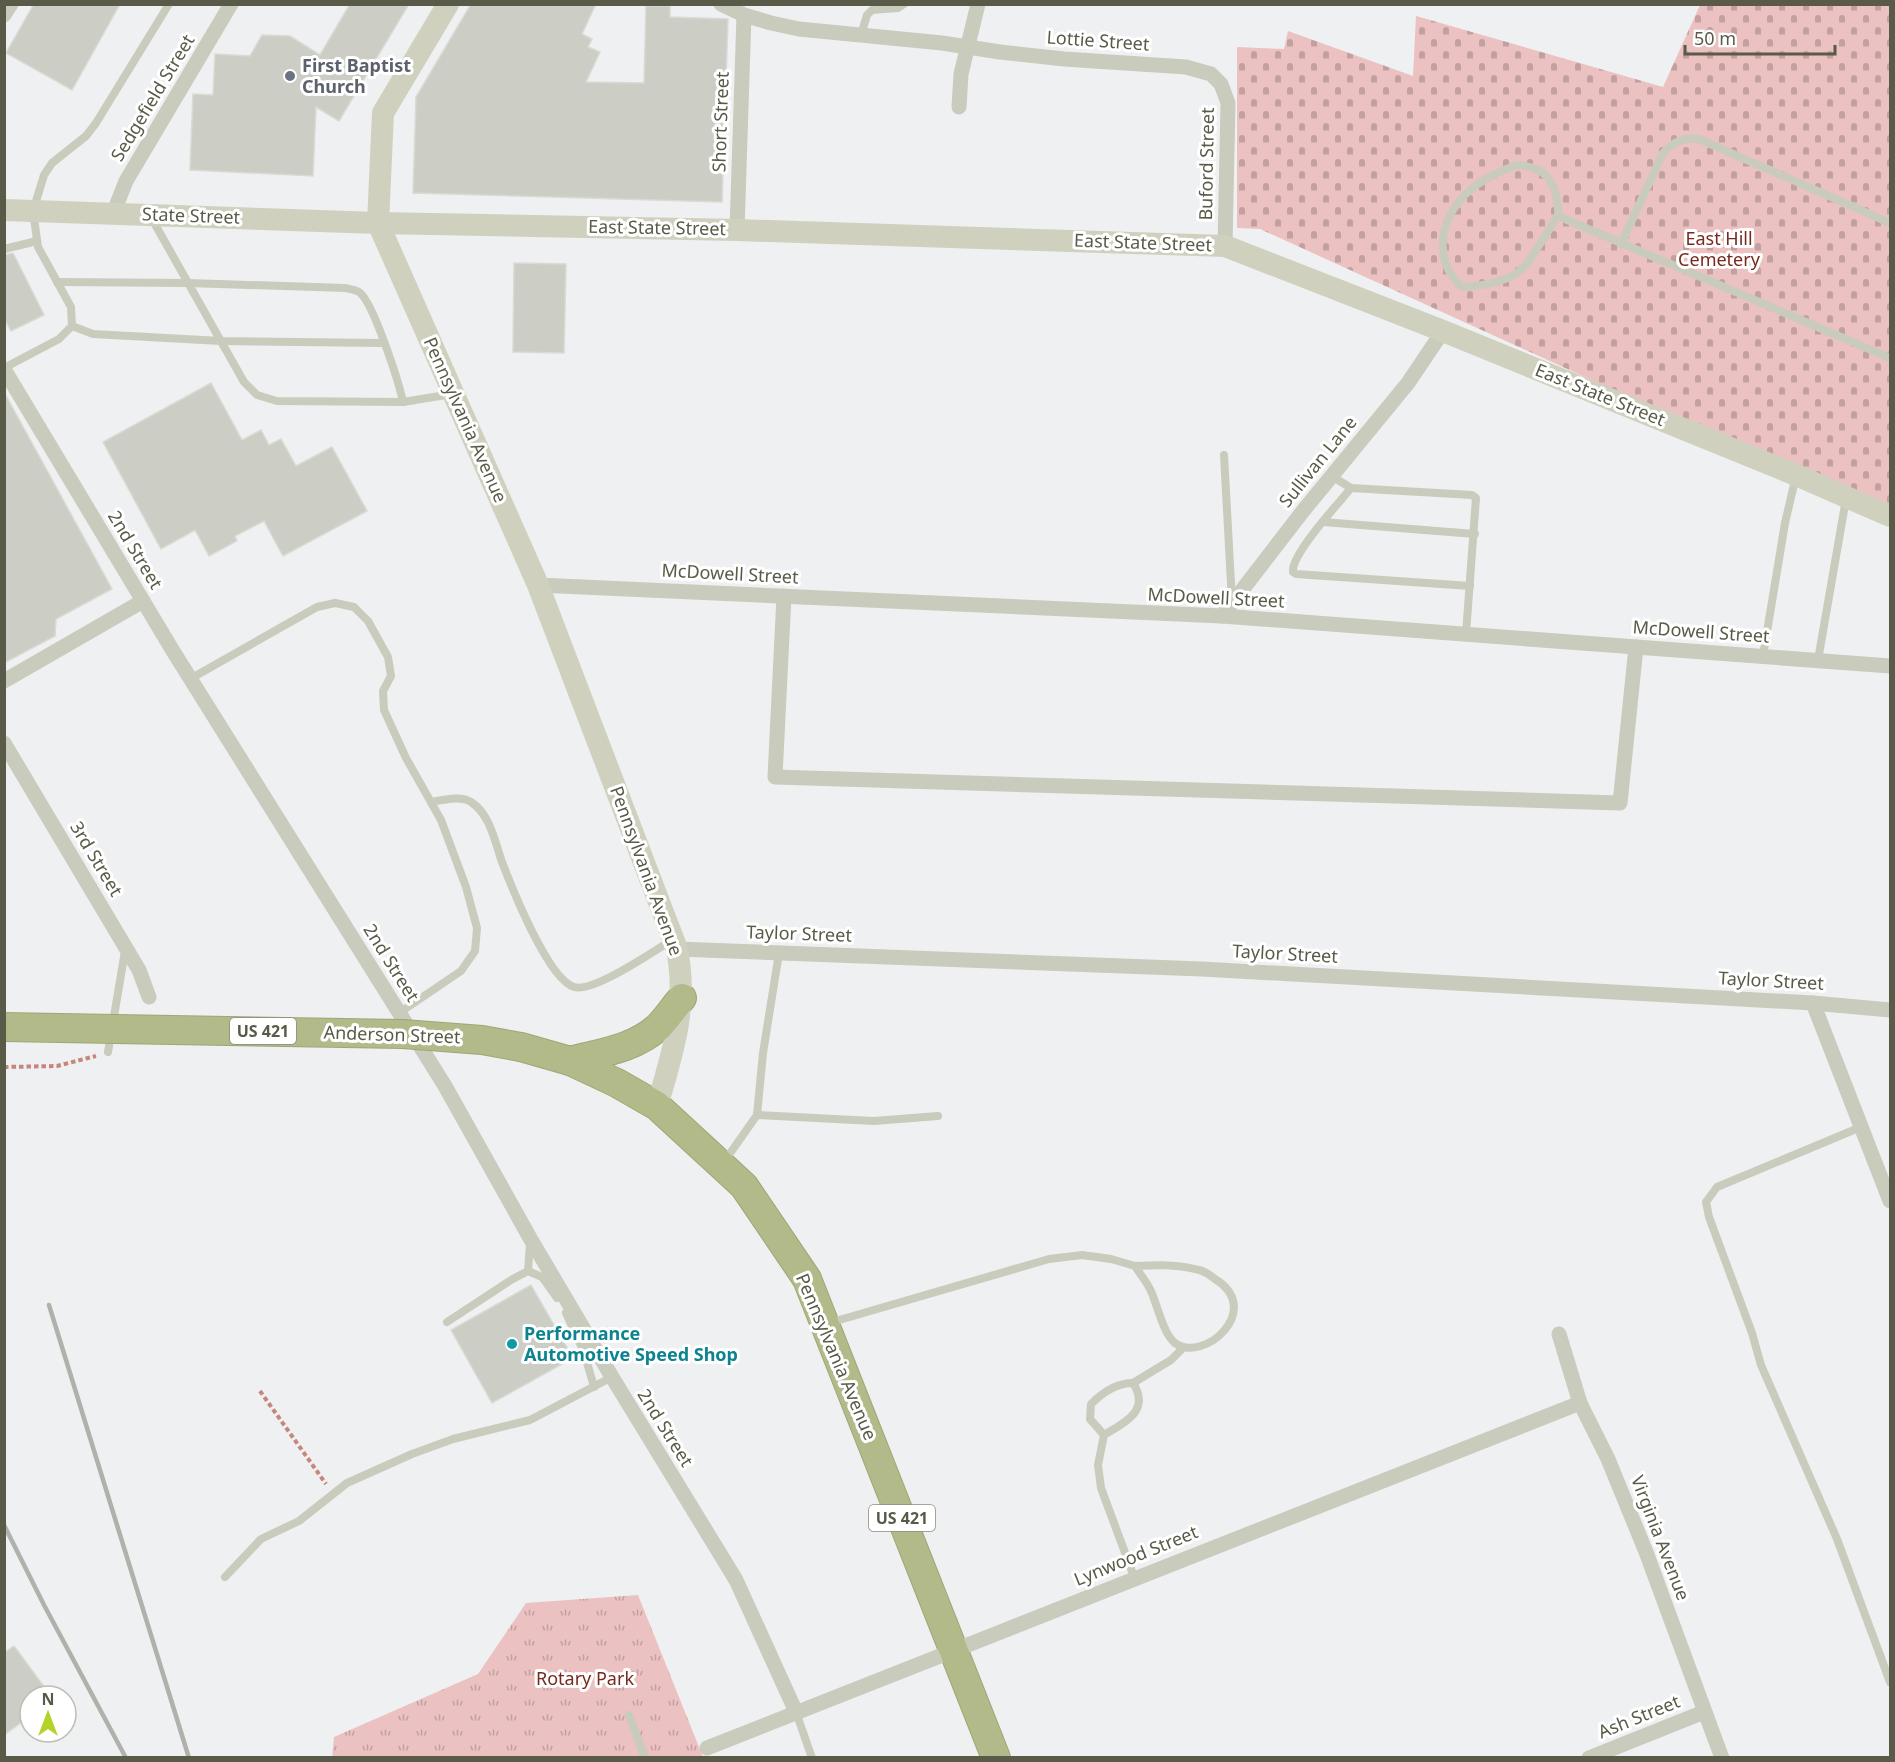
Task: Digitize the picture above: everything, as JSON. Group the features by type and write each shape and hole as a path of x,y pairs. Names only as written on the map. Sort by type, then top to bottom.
{"highway":[{"path":"570,1061 618,1049 641,1039 659,1026 682,998"},
{"name":"Anderson Street","path":"4,1027 404,1034 482,1040 521,1047 570,1061 617,1083 657,1106"},
{"name":"Pennsylvania Avenue","path":"657,1106 744,1186 807,1279 996,1758"}],"street":[{"path":"4,15 11,4"},
{"name":"Sedgefield Street","path":"113,214 126,181 231,4"},
{"path":"378,223 383,113 448,4"},
{"path":"721,4 744,15"},
{"path":"959,107 961,74 978,4"},
{"name":"Lottie Street","path":"744,15 799,29 1064,59 1186,67 1211,74 1221,84"},
{"name":"Short Street","path":"737,230 744,15"},
{"name":"Buford Street","path":"1221,84 1228,103 1225,246"},
{"name":"State Street","path":"4,210 378,223"},
{"name":"East State Street","path":"378,223 737,230 1225,246 1443,331 1796,475 1890,516"},
{"name":"Pennsylvania Avenue","path":"378,223 538,585 676,944 681,969 682,998 678,1033 657,1106"},
{"name":"Sullivan Lane","path":"1222,616 1303,511 1408,383 1443,331"},
{"name":"2nd Street","path":"4,369 190,678 445,1086 530,1238 736,1580 796,1713"},
{"name":"McDowell Street","path":"538,585 1222,616 1890,666"},
{"path":"784,597 775,777 1620,803 1636,647"},
{"path":"4,681 143,601"},
{"name":"3rd Street","path":"4,743 139,970 149,997"},
{"name":"Taylor Street","path":"676,944 778,953 1202,969 1813,1003 1890,1010"},
{"path":"1813,1003 1890,1201"},
{"name":"Virginia Avenue","path":"1559,1334 1580,1403 1608,1459 1642,1542 1722,1758"},
{"name":"Lynwood Street","path":"707,1748 1134,1577 1580,1403"},
{"name":"Ash Street","path":"1589,1758 1704,1712"}],"lane":[{"path":"4,369 59,339 72,326 71,307 38,247 33,211 44,175 52,163 86,136 96,123 169,4"},
{"path":"861,36 867,15 872,10 898,8 904,4"},
{"path":"1621,244 1663,153 1671,144 1691,138 1699,139 1890,223"},
{"path":"1517,165 1530,166 1542,172 1551,180 1558,216 1523,268 1508,278 1481,286 1462,287 1452,278 1445,263 1442,247 1444,233 1451,215 1462,198 1501,171 1517,165"},
{"path":"150,215 244,382 257,395 276,401 403,402 454,394"},
{"path":"1558,216 1890,358"},
{"path":"4,249 38,241"},
{"path":"57,282 345,288 359,292 367,303 398,378 403,402"},
{"path":"72,326 93,334 221,341 383,343"},
{"path":"1224,455 1232,603"},
{"path":"1763,657 1785,523 1796,475"},
{"path":"1333,477 1352,488 1472,495 1476,498 1466,634"},
{"path":"1352,488 1294,561 1293,572 1470,586"},
{"path":"1818,660 1846,497"},
{"path":"1323,522 1475,534"},
{"path":"190,678 317,607 335,603 354,607 368,621 388,657 390,676 383,691 384,710 406,758 441,820 466,887 477,928 475,951 461,971 399,1013"},
{"path":"431,802 452,799 469,800 484,812 508,877 546,959 563,979 574,987 592,986 676,944"},
{"path":"108,1052 125,947"},
{"path":"722,1165 757,1115 763,1053 778,953"},
{"path":"757,1115 874,1121 938,1116"},
{"path":"1861,1127 1717,1187 1706,1202 1708,1217 1752,1333 1761,1365 1837,1539 1890,1682"},
{"path":"528,1271 530,1238"},
{"path":"825,1325 1049,1259 1082,1255 1111,1259 1135,1266 1170,1265 1201,1270 1223,1284 1233,1300 1233,1319 1223,1333 1199,1347 1183,1348 1172,1340 1150,1289 1135,1266"},
{"path":"447,1322 528,1271"},
{"path":"528,1271 542,1277 557,1297 584,1352 594,1387"},
{"path":"1104,1435 1090,1419 1091,1404 1100,1395 1125,1383 1133,1383 1171,1360 1183,1348"},
{"path":"225,1577 261,1539 299,1521 347,1483 412,1454 453,1439 530,1420 612,1377"},
{"path":"1133,1383 1138,1391 1139,1405 1130,1420 1104,1435 1098,1465 1101,1488 1134,1577"},
{"path":"796,1713 812,1758"},
{"path":"629,1715 645,1758"}],"path":[{"path":"4,1067 57,1066 108,1052"},
{"path":"260,1391 326,1482 329,1496"}],"green space":[{"name":"East Hill Cemetery","path":"1700,5 1890,5 1890,516 1260,229 1237,228 1237,47 1284,49 1288,31 1413,76 1416,16 1663,87"},
{"name":"Rotary Park","path":"638,1595 703,1757 332,1758 334,1737 478,1674 526,1603"}],"building":[{"path":"34,4 120,4 72,90 6,53"},
{"name":"First Baptist Church","path":"350,4 409,4 339,121 316,107 313,176 190,170 193,94 213,95 215,54 250,56 262,35 290,36 320,55"},
{"path":"471,4 596,4 582,34 592,39 588,47 600,52 586,82 644,83 646,6 670,6 670,17 728,19 722,202 413,193 416,97"},
{"path":"13,253 44,315 11,331 4,318 4,255"},
{"path":"514,263 566,264 564,353 513,352"},
{"path":"211,383 242,440 261,430 269,445 281,439 296,466 332,447 367,511 283,556 264,521 235,536 237,541 209,556 195,530 161,549 103,442"},
{"path":"4,392 112,589 56,619 55,636 4,663"},
{"name":"Performance Automotive Speed Shop","path":"531,1285 573,1358 492,1403 451,1330"},
{"path":"14,1646 42,1684 18,1684 18,1725 4,1735 4,1653"}],"railway":[{"path":"49,1305 189,1758"},
{"path":"4,1525 126,1758"}],"place":[{"name":"First Baptist Church","path":"290,76"},
{"name":"Performance Automotive Speed Shop","path":"512,1344"}]}
